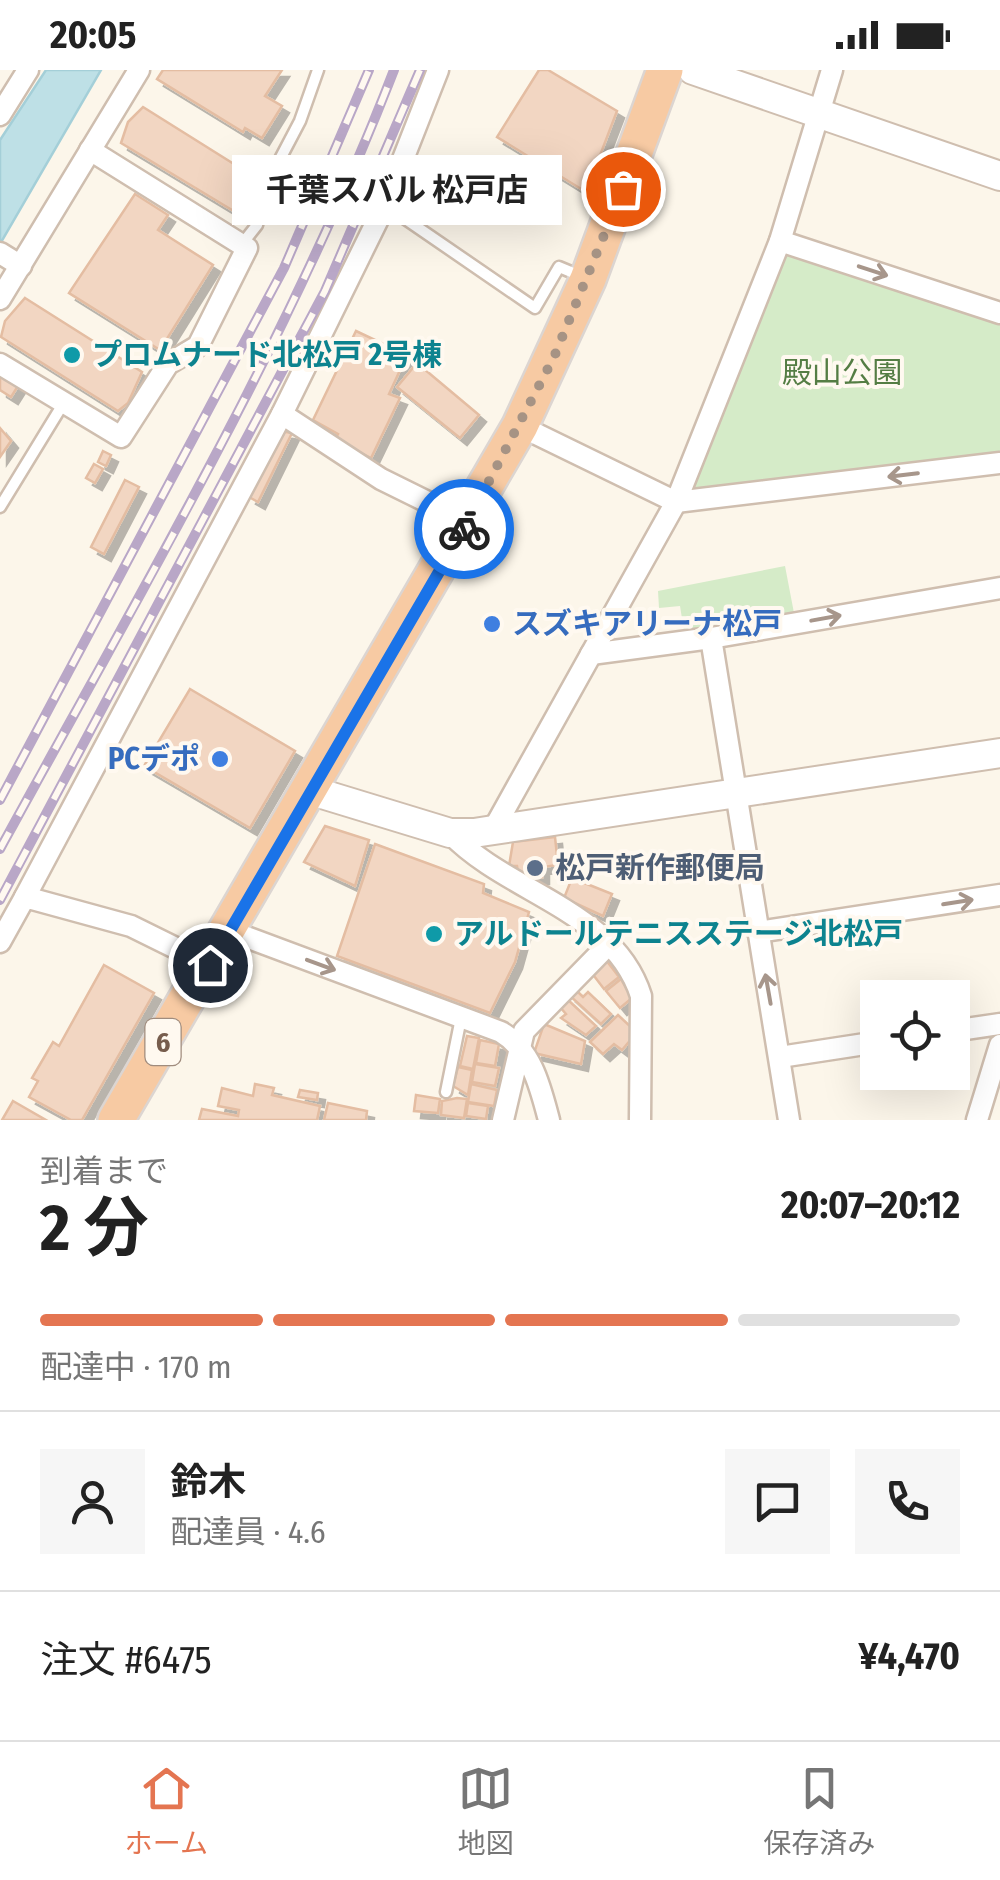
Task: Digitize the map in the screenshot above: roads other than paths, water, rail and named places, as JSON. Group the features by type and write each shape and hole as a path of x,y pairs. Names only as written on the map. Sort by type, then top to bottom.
{"highway":[{"name":"6","path":"116,1120 230,931 520,426 588,279 664,70"}],"street":[{"path":"0,115 28,70"},
{"path":"0,299 139,70"},
{"path":"0,942 282,414 384,205 438,70"},
{"path":"693,70 1000,176"},
{"path":"493,830 676,502 780,240 832,70"},
{"path":"0,364 121,438 168,364 198,346 246,248 90,150"},
{"path":"780,240 1000,313"},
{"path":"0,253 21,266"},
{"path":"282,414 381,480 468,522"},
{"path":"520,426 676,502 1000,463"},
{"path":"592,654 711,638 1000,588"},
{"path":"711,638 789,1120"},
{"path":"310,790 450,833 493,830 1000,753"},
{"path":"450,833 471,854 595,930 634,978 641,996 640,1120"},
{"path":"758,932 1000,895"},
{"path":"25,898 131,926 210,965"},
{"path":"230,931 518,1042 539,1084 550,1120"},
{"path":"503,1120 518,1042 524,1030 608,944"},
{"path":"970,1028 1000,1024"},
{"path":"780,1057 860,1045"},
{"path":"977,1120 1000,1045"}],"lane":[{"path":"241,245 257,225 268,182 300,121 318,70"},
{"path":"384,205 535,308 559,267 588,279"},
{"path":"0,508 63,404"},
{"path":"446,1092 461,1017"}],"water":[{"path":"46,70 101,70 0,244 0,140"}],"railway":[{"path":"0,800 284,268 369,70"},
{"path":"0,849 260,369 353,171 394,70"},
{"path":"0,900 325,291 420,70"}],"place":[{"name":"千葉スバル 松戸店","path":"623,189"},
{"name":"プロムナード北松戸 2号棟","path":"72,355"},
{"name":"スズキアリーナ松戸","path":"492,624"},
{"name":"PCデポ","path":"220,759"},
{"name":"松戸新作郵便局","path":"535,868"},
{"name":"アルドールテニスステージ北松戸","path":"434,934"}],"park label":[{"name":"殿山公園","path":"842,373"}]}
